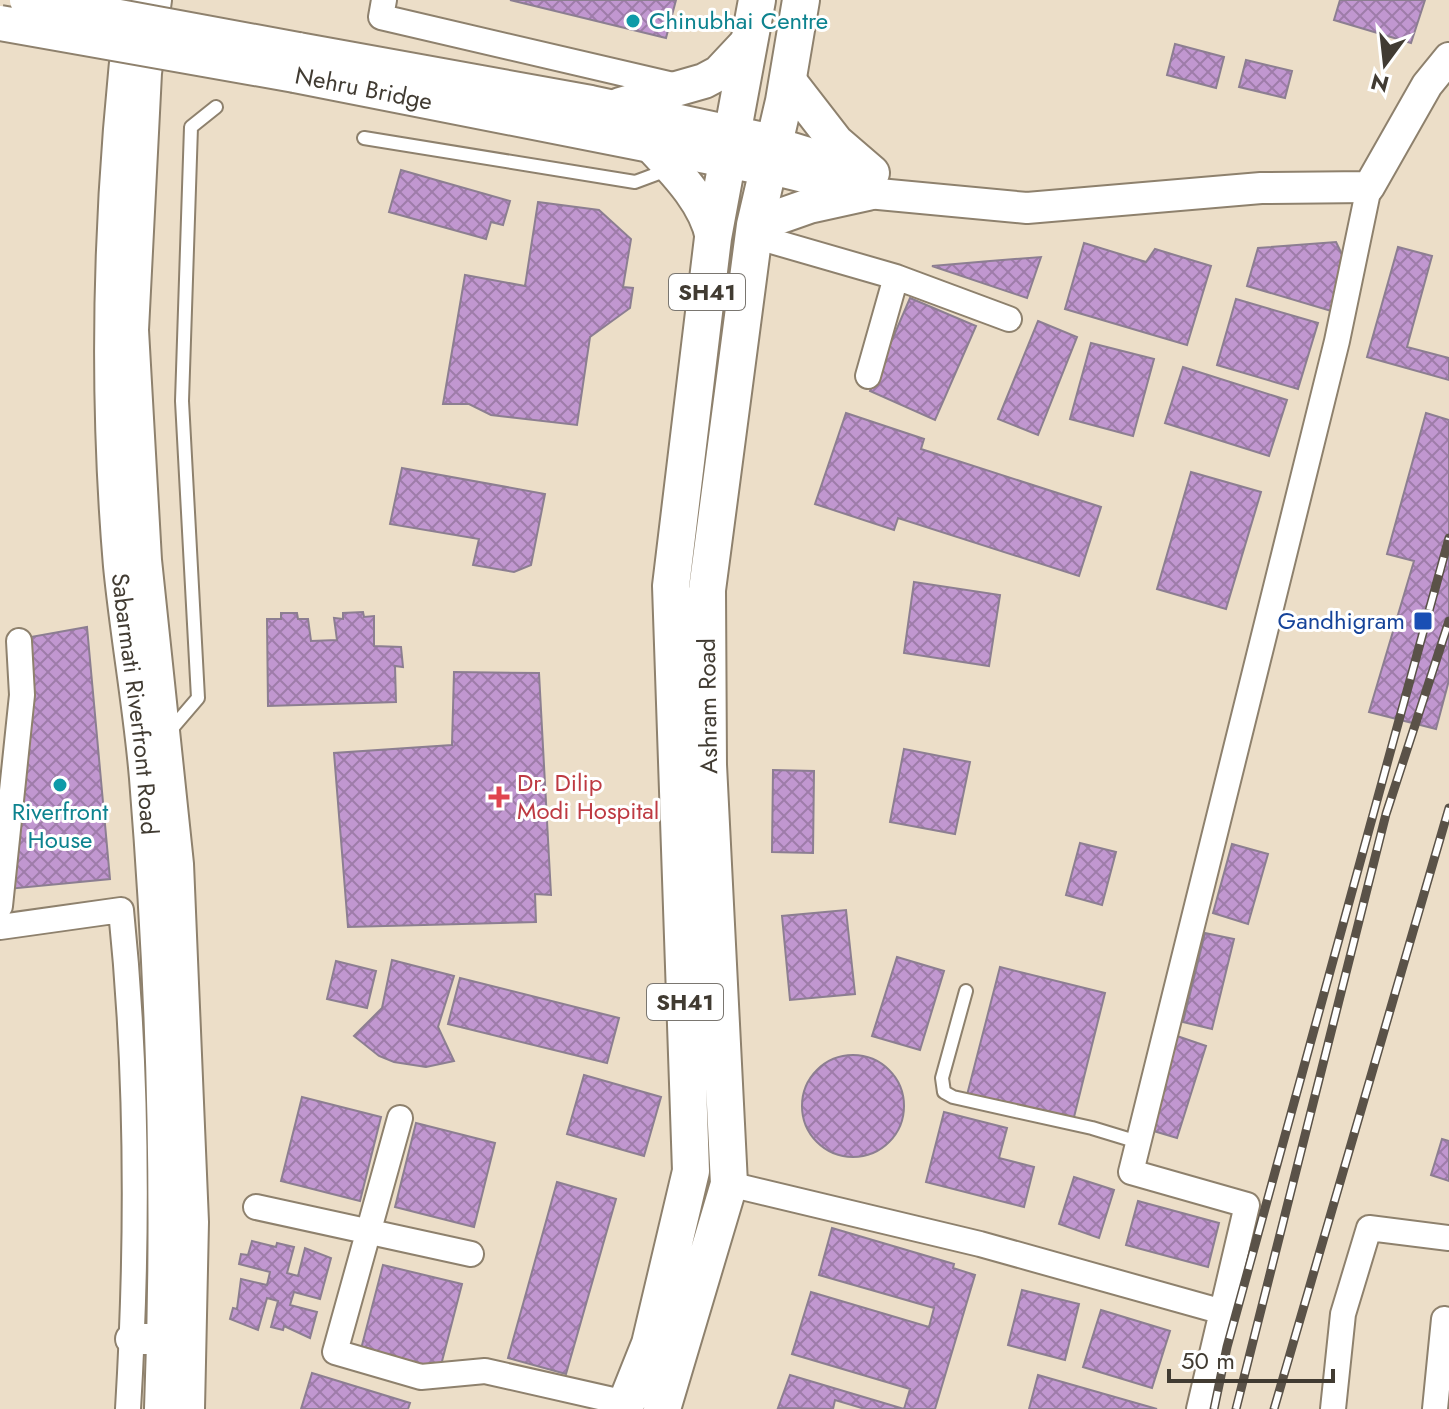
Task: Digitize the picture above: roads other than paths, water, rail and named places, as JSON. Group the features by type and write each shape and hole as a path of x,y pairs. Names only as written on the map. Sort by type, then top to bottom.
{"main road":[{"name":"Nehru Bridge","path":"27,0 648,142 730,146"},
{"name":"Ashram Road","path":"625,1406 650,1344 691,1171 671,586 713,238 757,0"},
{"name":"Ashram Road","path":"662,1409 729,1184 708,765 707,590 754,231 788,80 801,0"},
{"name":"Nehru Bridge","path":"0,23 611,107 730,146"},
{"path":"611,107 684,88 719,73 749,41"},
{"path":"754,231 809,206 878,187 836,142 788,80"},
{"path":"648,142 673,168 710,220 713,238"},
{"path":"730,146 770,155"}],"street":[{"name":"Sabarmati Riverfront Road","path":"132,0 111,232 108,325 119,567 178,864 193,1222 192,1403"},
{"name":"Sabarmati Riverfront Road","path":"156,0 146,73 133,330 153,736 143,998 162,1339 160,1409"},
{"path":"384,0 381,17 684,88"},
{"path":"1199,1409 1247,1205 1131,1172 1330,372 1369,187 1427,85 1449,58"},
{"path":"770,155 878,187 959,204 1027,208 1261,188 1369,187"},
{"path":"754,231 896,277 1009,319"},
{"path":"868,376 896,277"},
{"path":"0,906 22,695 19,641"},
{"path":"0,927 121,910 143,998 128,1409"},
{"path":"400,1118 335,1352 421,1377 485,1371 625,1406"},
{"path":"729,1184 980,1244 1223,1312"},
{"path":"256,1207 471,1254"},
{"path":"1333,1409 1343,1314 1369,1228 1449,1238"},
{"path":"1435,1409 1444,1319 1449,1320"},
{"path":"131,1339 162,1339"}],"lane":[{"path":"153,736 198,698 181,335 191,127 216,107"},
{"path":"364,138 635,182 673,168"},
{"path":"966,991 942,1078 944,1092 953,1097 1092,1128 1138,1142"}],"railway":[{"path":"1214,1409 1227,1347 1449,538"},
{"path":"1236,1409 1386,814 1449,621"},
{"path":"1274,1409 1449,808"}],"place":[{"name":"Chinubhai Centre","path":"633,21"},
{"name":"Gandhigram","path":"1423,621"},
{"name":"Riverfront House","path":"60,785"},
{"name":"Dr. Dilip Modi Hospital","path":"499,797"}]}
